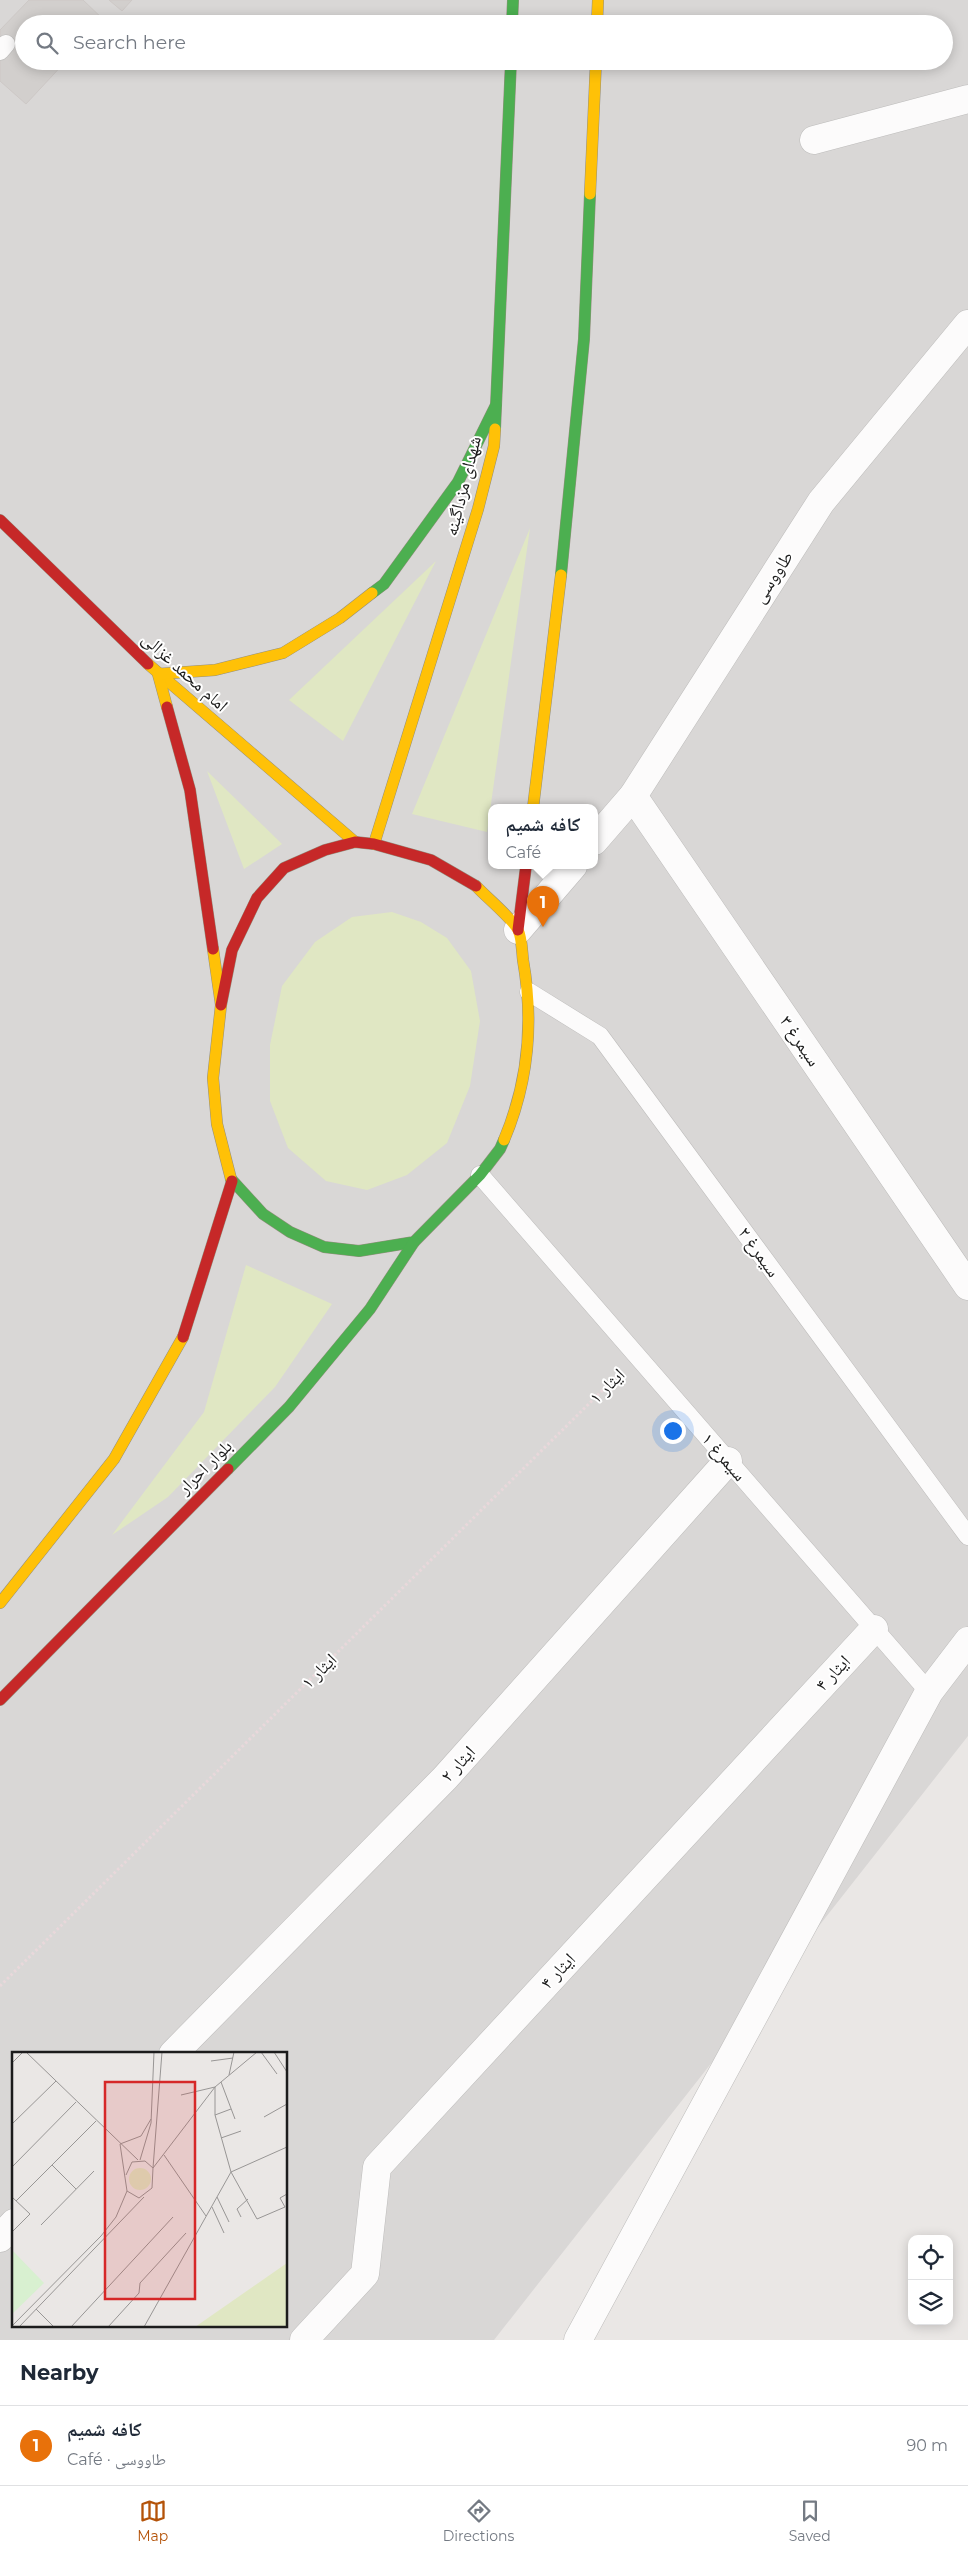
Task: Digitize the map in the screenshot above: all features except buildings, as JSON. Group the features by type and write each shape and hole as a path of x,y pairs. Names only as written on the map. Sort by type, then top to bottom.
{"street":[{"path":"512,15 513,0"},
{"path":"597,15 598,0"},
{"name":"شهدای مزداگینه","path":"374,844 478,509 494,446 511,70"},
{"path":"533,804 567,528 583,348 596,70"},
{"path":"814,140 968,99"},
{"name":"طاووسی","path":"598,836 633,796 821,502 968,324"},
{"path":"221,1005 190,790 158,674 215,670 283,653 340,618 384,584 458,482 496,405"},
{"name":"امام محمد غزالی","path":"0,520 158,674 355,842"},
{"name":"سیمرغ ۳","path":"633,796 968,1286"},
{"path":"414,1242 359,1251 324,1247 290,1232 263,1214 232,1181 217,1124 214,1078 221,1005 232,950 257,898 284,868 325,850 355,842 374,844 431,860 472,882 518,930"},
{"path":"518,930 526,869"},
{"path":"518,930 570,869"},
{"name":"بلوار احرار","path":"0,1700 289,1407 370,1310 414,1242 480,1176 500,1148 513,1118 526,1062 530,1021 529,992 518,930"},
{"path":"0,1603 114,1459 182,1337 232,1181"},
{"name":"ایثار ۲","path":"175,2052 445,1778 728,1461"},
{"name":"ایثار ۴","path":"304,2340 365,2274 377,2167 874,1629"},
{"path":"578,2340 929,1692 968,1641"},
{"path":"0,2238 12,2225"}],"lane":[{"name":"سیمرغ ۲","path":"529,992 600,1036 968,1536"},
{"name":"سیمرغ ۱","path":"480,1176 929,1692"}],"path":[{"name":"ایثار ۱","path":"0,1986 637,1356"}],"shaded area":[{"path":"0,0 968,0 968,1736 494,2340 0,2340"}],"green space":[{"path":"530,528 491,804 488,804 487,832 412,814"},
{"path":"436,561 343,741 289,700"},
{"path":"207,771 282,844 244,869"},
{"path":"392,912 421,922 447,938 471,971 480,1021 470,1086 447,1143 407,1175 367,1190 326,1181 288,1148 270,1101 270,1045 282,986 315,942 352,917"},
{"path":"246,1265 332,1304 275,1387 168,1497 112,1535 204,1412"}],"traffic: fast":[{"path":"512,15 513,0"},
{"path":"495,429 511,70"},
{"path":"561,575 584,339 590,194"},
{"path":"372,593 384,584 458,482 496,405"},
{"path":"231,1179 263,1214 290,1232 324,1247 359,1251 414,1242 480,1175 500,1149 504,1140"},
{"path":"228,1469 289,1407 370,1309 414,1242"}],"traffic: slow":[{"path":"597,15 598,0"},
{"path":"590,194 596,70"},
{"path":"374,844 478,509 494,446 495,429"},
{"path":"533,804 561,575"},
{"path":"167,707 158,674 215,670 283,653 340,618 372,593"},
{"path":"148,664 355,842"},
{"path":"476,886 505,914 518,930 526,983 528,1006 527,1052 519,1097 504,1140"},
{"path":"213,949 221,1005 213,1078 217,1124 231,1179"},
{"path":"0,1603 114,1459 183,1337"}],"traffic: jam":[{"path":"0,520 148,664"},
{"path":"167,707 190,790 213,949"},
{"path":"221,1005 232,950 257,898 284,868 325,850 355,842 374,844 431,860 476,886"},
{"path":"518,930 526,869"},
{"path":"183,1337 232,1181"},
{"path":"0,1700 228,1469"}],"place":[{"name":"کافه شمیم","path":"543,927"}]}
